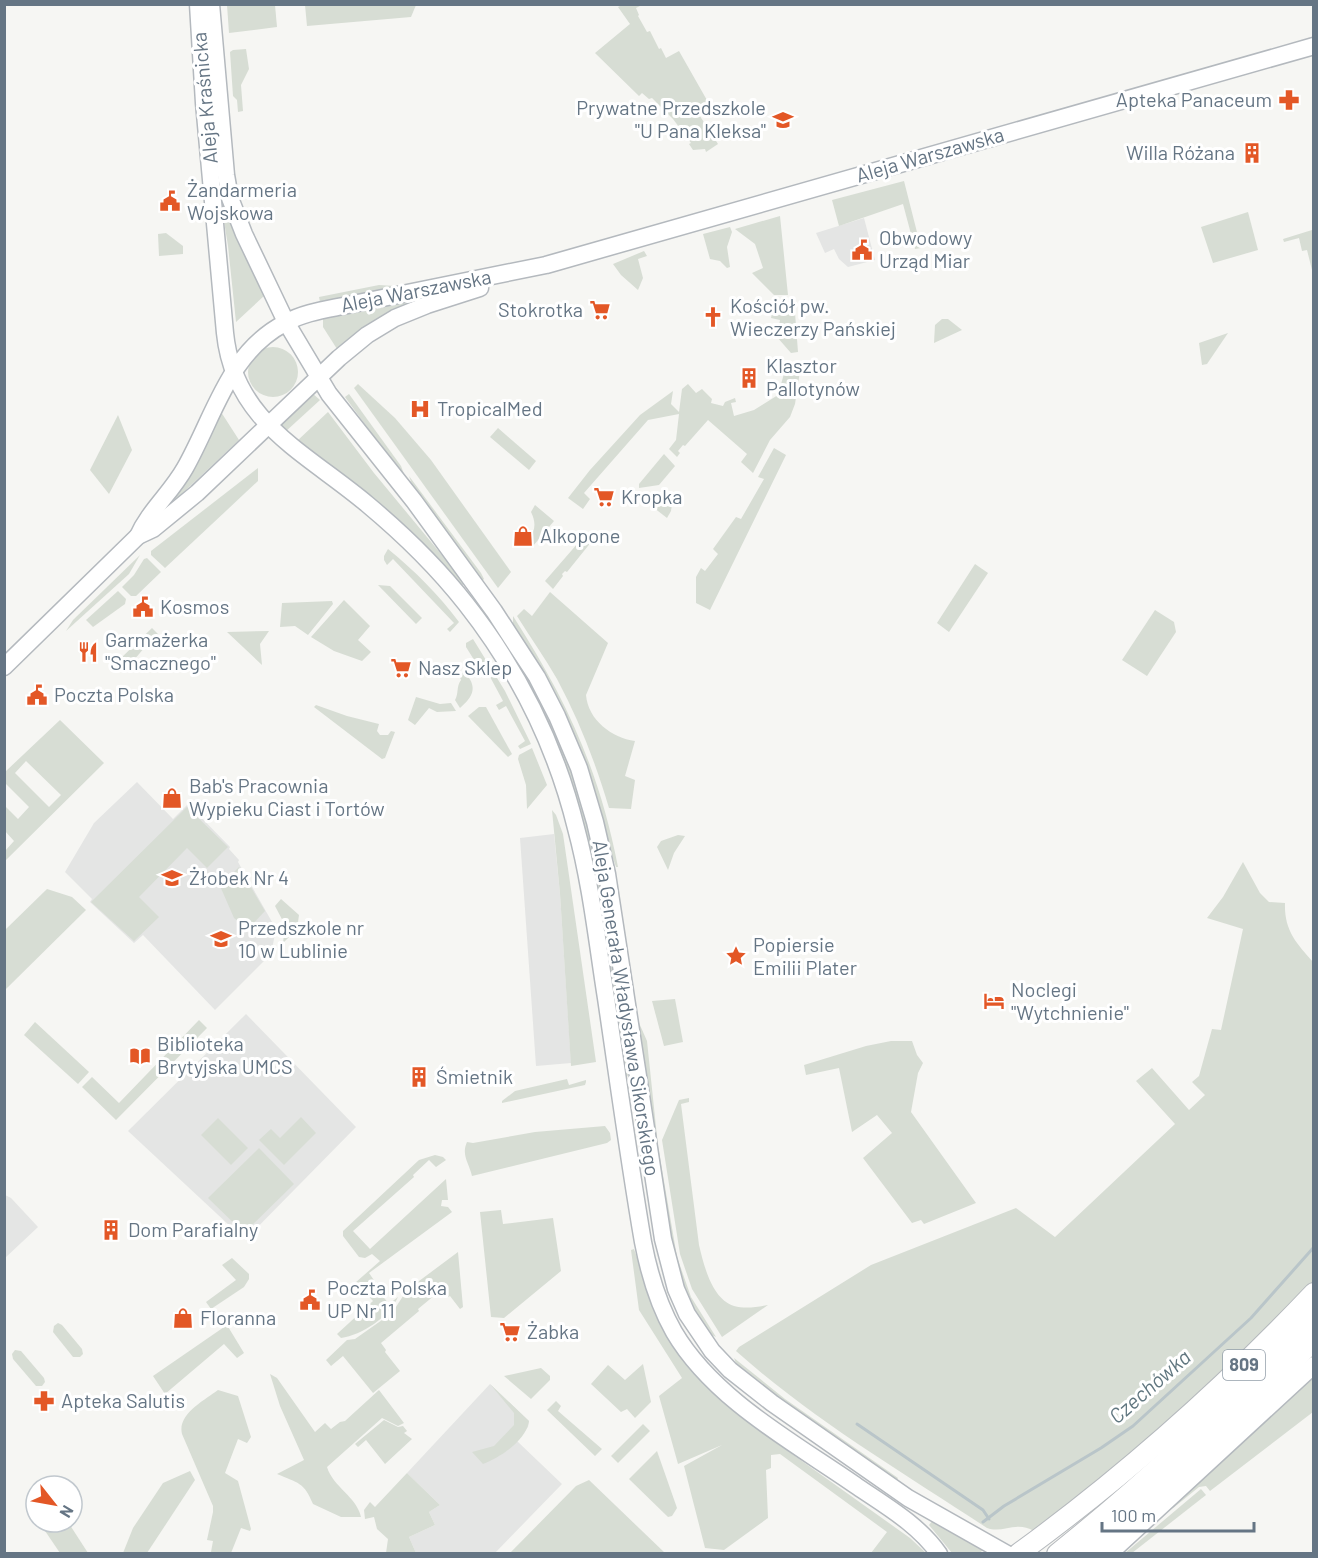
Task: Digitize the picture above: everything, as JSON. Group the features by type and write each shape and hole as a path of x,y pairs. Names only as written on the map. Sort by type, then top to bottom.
{"main road":[{"name":"Aleja Kraśnicka","path":"198,4 204,103 226,341 233,370 244,395 269,426"},
{"name":"Aleja Kraśnicka","path":"211,4 227,185 244,234 286,322 318,377"},
{"name":"Aleja Warszawska","path":"138,536 145,521 181,475 233,370 256,343 286,322 309,313 546,265 1314,46"},
{"name":"Aleja Warszawska","path":"138,536 153,529 197,493 348,350 395,318 427,305 520,277 546,265"},
{"name":"Aleja Generała Władysława Sikorskiego","path":"318,377 376,455 414,501 514,640 554,708 573,752 591,807 607,874 663,1239 676,1289 689,1318 719,1359 759,1394 908,1498 1006,1554"},
{"name":"Aleja Generała Władysława Sikorskiego","path":"269,426 281,438 378,513 442,575 494,643 514,675 541,727 564,785 582,849 643,1242 653,1286 673,1330 701,1369 732,1398 904,1519 926,1538 939,1554"},
{"path":"4,667 138,536"},
{"name":"809","path":"1018,1554 1106,1488 1193,1413 1314,1293"},
{"path":"1085,1554 1104,1526 1314,1317"},
{"path":"1057,1554 1104,1526 1226,1428 1314,1340"},
{"name":"809","path":"1109,1554 1314,1365"}],"shaded area":[{"path":"305,4 416,5 411,17 307,26"},
{"path":"227,5 275,5 277,27 229,33"},
{"path":"642,5 636,8 638,16 666,58 679,51 708,102 696,110 718,144 706,152 705,149 693,150 689,144 691,143 673,119 652,98 649,99 642,93 639,96 595,53 630,24 618,7"},
{"path":"246,49 249,69 241,85 243,111 238,112 237,100 233,96 230,52"},
{"path":"904,181 921,248 915,249 903,204 839,226 832,200"},
{"path":"223,195 265,295 236,322 220,196"},
{"path":"1248,212 1258,250 1213,263 1201,227"},
{"path":"780,216 788,295 774,295 752,273 763,268 755,244 735,229"},
{"path":"864,218 875,260 848,267 839,259 834,249 825,253 816,233"},
{"path":"730,227 732,232 727,247 730,267 727,268 720,261 710,259 703,234"},
{"path":"1312,230 1314,235 1313,274 1307,250 1302,251 1299,238 1284,242 1283,239"},
{"path":"166,233 183,246 183,254 159,256 158,234"},
{"path":"644,251 647,256 638,259 643,278 638,290 621,275 613,264"},
{"path":"425,281 320,302 319,297 379,285 395,286"},
{"path":"414,301 337,349 323,327 323,318"},
{"path":"774,304 793,306 798,352 791,353 777,337 780,320 771,318"},
{"path":"942,319 948,319 962,330 934,343 935,325"},
{"path":"1228,333 1207,364 1202,365 1199,343"},
{"path":"273,347 287,351 294,358 298,372 294,386 287,393 273,397 259,393 252,386 248,372 252,358 259,351"},
{"path":"787,363 800,371 795,404 790,417 770,440 753,473 741,462 747,454 708,420 685,446 683,445 677,457 669,449 676,440 679,414 648,420 584,493 590,499 583,509 568,498 640,415 673,391 671,404 679,412 682,389 688,384 696,393 702,389 712,399 711,403 723,406 725,402 735,398 736,402 731,403 734,416 754,410 778,395"},
{"path":"358,384 395,418 431,460 511,572 498,588 354,388"},
{"path":"312,393 320,400 285,432 279,427 280,424"},
{"path":"349,394 401,466 407,482 345,397"},
{"path":"221,412 239,440 171,504 198,460"},
{"path":"328,412 374,473 465,583 460,587 297,441"},
{"path":"118,415 132,450 109,494 90,470"},
{"path":"498,428 536,461 529,470 490,437"},
{"path":"774,448 786,455 710,610 696,603 696,577 701,568 705,571 718,554 713,549 736,517 741,519 764,479 758,477"},
{"path":"664,454 675,466 659,485 639,488 639,484"},
{"path":"258,468 258,481 165,568 151,555 151,551"},
{"path":"409,476 481,573 484,579 481,582 415,493"},
{"path":"659,491 672,504 667,518 640,497 641,493"},
{"path":"535,505 554,521 533,546 528,540 534,530 534,519 531,512"},
{"path":"585,535 592,541 567,572 562,574 563,576 553,589 545,581"},
{"path":"388,549 426,584 459,622 450,632 447,629 454,623 393,559 387,565 384,556"},
{"path":"140,555 129,574 66,631 73,620"},
{"path":"147,558 161,572 136,596 131,596 122,587"},
{"path":"975,564 988,573 949,632 937,623"},
{"path":"378,585 390,586 422,618 416,624"},
{"path":"118,591 126,599 125,604 93,627 86,620"},
{"path":"550,592 608,643 586,695 596,720 610,732 635,741 625,776 635,780 631,809 609,808 593,759 573,710 552,671 517,616 524,609 532,616"},
{"path":"477,598 516,654 566,750 595,846 628,1075 626,1079 622,1078 577,808 471,602"},
{"path":"344,600 370,626 358,640 371,652 362,661 334,651 311,637"},
{"path":"332,601 333,604 308,635 295,626 280,627 282,603"},
{"path":"1155,610 1174,622 1176,632 1147,676 1122,660"},
{"path":"513,616 549,676 578,736 601,798 618,867 616,867 607,840 513,626"},
{"path":"152,628 161,637 146,646 126,666 120,659"},
{"path":"269,631 260,644 262,665 227,632"},
{"path":"473,639 505,691 531,744 520,749 518,746 525,741 506,706 499,710 496,705 503,701 481,660 476,663 466,647 466,643"},
{"path":"464,672 473,686 469,699 460,708 455,700 461,680 459,675"},
{"path":"416,697 440,704 451,703 456,711 437,712 429,708 415,725 408,720"},
{"path":"316,705 379,724 377,731 380,735 395,732 385,758 382,759 314,707"},
{"path":"479,707 486,707 512,754 508,757 468,716"},
{"path":"60,720 104,763 5,861 5,851 14,841 5,831 5,806 18,819 29,807 5,783 5,772","holes":["26,761 61,795 49,807 15,773"]},
{"path":"532,748 547,785 527,809 526,785 518,759 519,755"},
{"path":"137,782 173,819 188,804 230,847 229,849 239,860 238,862 276,929 271,954 215,1010 143,935 134,943 90,902 92,899 65,872 94,823"},
{"path":"187,807 228,847 207,868 187,848 139,897 159,917 134,941 91,902"},
{"path":"552,810 563,834 596,1062 571,1066 560,894"},
{"path":"554,834 571,1063 536,1066 520,838"},
{"path":"678,835 685,836 674,853 668,870 657,847 661,841"},
{"path":"1243,862 1260,893 1269,902 1285,903 1285,913 1292,936 1313,962 1313,1282 1265,1336 1169,1425 1034,1531 1021,1527 987,1528 826,1422 736,1351 871,1265 1016,1208 1055,1237 1175,1124 1136,1081 1152,1068 1189,1110 1205,1095 1192,1082 1199,1076 1212,1029 1221,1030 1243,929 1207,918 1223,897"},
{"path":"239,867 265,911 248,929 234,918 220,886"},
{"path":"47,889 72,897 86,910 5,990 5,930"},
{"path":"281,899 299,915 297,929 283,943 285,925 275,906"},
{"path":"675,999 683,1042 664,1046 652,1001"},
{"path":"246,1014 356,1127 245,1240 128,1131"},
{"path":"636,1016 647,1041 658,1146 677,1257 691,1297 716,1337 708,1333 699,1321 684,1291 672,1252"},
{"path":"199,1020 207,1028 116,1120 82,1087 92,1077 119,1103"},
{"path":"35,1022 89,1072 78,1084 24,1035"},
{"path":"891,1041 912,1041 923,1063 918,1073 911,1112 976,1203 924,1224 921,1220 912,1223 863,1158 892,1133 877,1115 852,1132 839,1068 806,1075 804,1065 866,1046"},
{"path":"567,1079 569,1085 586,1080 586,1082 585,1085 502,1103 515,1091"},
{"path":"689,1098 689,1102 681,1104 699,1245 706,1272 715,1289 726,1302 743,1307 768,1305 722,1337 692,1289 680,1254 662,1140 679,1100"},
{"path":"301,1117 316,1133 284,1165 259,1140 271,1129 280,1138"},
{"path":"218,1118 248,1148 231,1165 201,1135"},
{"path":"605,1126 610,1133 611,1140 607,1143 472,1176 465,1155 467,1142 473,1143 535,1132"},
{"path":"259,1148 294,1184 244,1233 208,1198"},
{"path":"435,1155 446,1160 436,1167 429,1160 413,1175 414,1177 353,1231 370,1249 446,1179 448,1200 442,1200 441,1206 448,1207 452,1212 369,1273 378,1286 376,1288 389,1304 398,1297 382,1318 374,1324 358,1333 341,1338 337,1334 373,1301 357,1282 355,1283 380,1261 372,1254 365,1258 359,1257 343,1236 343,1231 419,1160"},
{"path":"5,1195 11,1198 38,1227 5,1258"},
{"path":"501,1210 503,1224 553,1218 561,1271 504,1318 491,1317 480,1212"},
{"path":"634,1249 656,1314 695,1372 724,1402 778,1444 910,1538 926,1553 871,1553 887,1532 780,1454 771,1455 771,1468 766,1470 768,1518 724,1550 705,1548 684,1466 722,1445 678,1464 659,1396 682,1378 639,1310 631,1250"},
{"path":"458,1252 463,1307 460,1309 450,1296 448,1297 441,1290 381,1343 400,1371 373,1393 343,1356 331,1366 326,1360 347,1340 355,1339 392,1313 407,1290"},
{"path":"232,1258 249,1274 249,1279 244,1287 211,1309 206,1302 236,1280 222,1265"},
{"path":"58,1323 82,1349 83,1354 80,1357 73,1357 53,1332 54,1326"},
{"path":"227,1325 244,1353 237,1358 224,1344 165,1394 153,1376"},
{"path":"15,1350 21,1351 44,1378 45,1382 42,1386 36,1386 13,1359 12,1354"},
{"path":"734,1358 785,1399 898,1478 897,1480 806,1419 737,1366"},
{"path":"643,1364 651,1402 635,1418 627,1409 621,1412 591,1384 608,1365 625,1380"},
{"path":"541,1368 550,1376 550,1380 531,1399 504,1376"},
{"path":"270,1374 277,1378 315,1432 325,1423 331,1429 345,1421 379,1390 404,1423 398,1426 382,1418 327,1467 334,1480 355,1504 361,1517 341,1517 313,1504 307,1491 300,1484 277,1474 304,1460 280,1406"},
{"path":"1313,1377 1313,1412 1210,1491 1206,1486 1199,1487 1172,1509 1188,1485"},
{"path":"490,1384 529,1421 528,1427 517,1441 562,1484 495,1553 416,1553 409,1537 435,1525 429,1512 440,1505 407,1473"},
{"path":"490,1384 529,1421 518,1442 504,1453 483,1464 472,1452 494,1446 514,1425 514,1413"},
{"path":"218,1390 238,1396 251,1437 247,1443 238,1439 225,1473 238,1481 251,1529 250,1531 241,1528 231,1553 203,1553 211,1552 213,1541 207,1540 213,1506 182,1434 182,1427 193,1408"},
{"path":"556,1401 561,1406 558,1411 602,1449 595,1456 547,1410"},
{"path":"384,1420 398,1427 403,1426 407,1431 404,1433 412,1439 385,1464 366,1440 358,1447 355,1444"},
{"path":"643,1424 650,1431 618,1463 611,1456"},
{"path":"657,1451 677,1508 672,1516 668,1517 629,1479"},
{"path":"190,1471 195,1480 147,1553 123,1553 133,1528 163,1483"},
{"path":"407,1473 440,1505 429,1512 435,1525 409,1537 416,1553 386,1553 388,1539 377,1529 374,1517 365,1519 364,1510 370,1502 375,1507"},
{"path":"589,1480 665,1553 510,1553 576,1486"},
{"path":"1201,1489 1206,1495 1132,1553 1125,1553"},
{"path":"933,1520 985,1549 979,1553 952,1553 929,1525"},
{"path":"47,1534 76,1534 88,1553 60,1553"}],"waterway":[{"name":"Czechówka","path":"983,1522 1004,1506 1101,1448 1133,1426 1251,1318 1314,1247"},
{"path":"857,1424 983,1510 989,1519"}],"place":[{"name":"Apteka Panaceum","path":"1289,100"},
{"name":"Prywatne Przedszkole \"U Pana Kleksa\"","path":"783,120"},
{"name":"Willa Różana","path":"1252,153"},
{"name":"Żandarmeria Wojskowa","path":"170,201"},
{"name":"Obwodowy Urząd Miar","path":"862,250"},
{"name":"Stokrotka","path":"600,310"},
{"name":"Kościół pw. Wieczerzy Pańskiej","path":"713,317"},
{"name":"Klasztor Pallotynów","path":"749,378"},
{"name":"TropicalMed","path":"420,409"},
{"name":"Kropka","path":"604,497"},
{"name":"Alkopone","path":"523,536"},
{"name":"Kosmos","path":"143,607"},
{"name":"Garmażerka \"Smacznego\"","path":"88,652"},
{"name":"Nasz Sklep","path":"401,668"},
{"name":"Poczta Polska","path":"37,695"},
{"name":"Bab's Pracownia Wypieku Ciast i Tortów","path":"172,798"},
{"name":"Żłobek Nr 4","path":"172,878"},
{"name":"Przedszkole nr 10 w Lublinie","path":"221,939"},
{"name":"Popiersie Emilii Plater","path":"736,956"},
{"name":"Noclegi \"Wytchnienie\"","path":"994,1001"},
{"name":"Biblioteka Brytyjska UMCS","path":"140,1056"},
{"name":"Śmietnik","path":"419,1077"},
{"name":"Dom Parafialny","path":"111,1230"},
{"name":"Poczta Polska UP Nr 11","path":"310,1300"},
{"name":"Floranna","path":"183,1318"},
{"name":"Żabka","path":"510,1332"},
{"name":"Apteka Salutis","path":"44,1401"}]}
